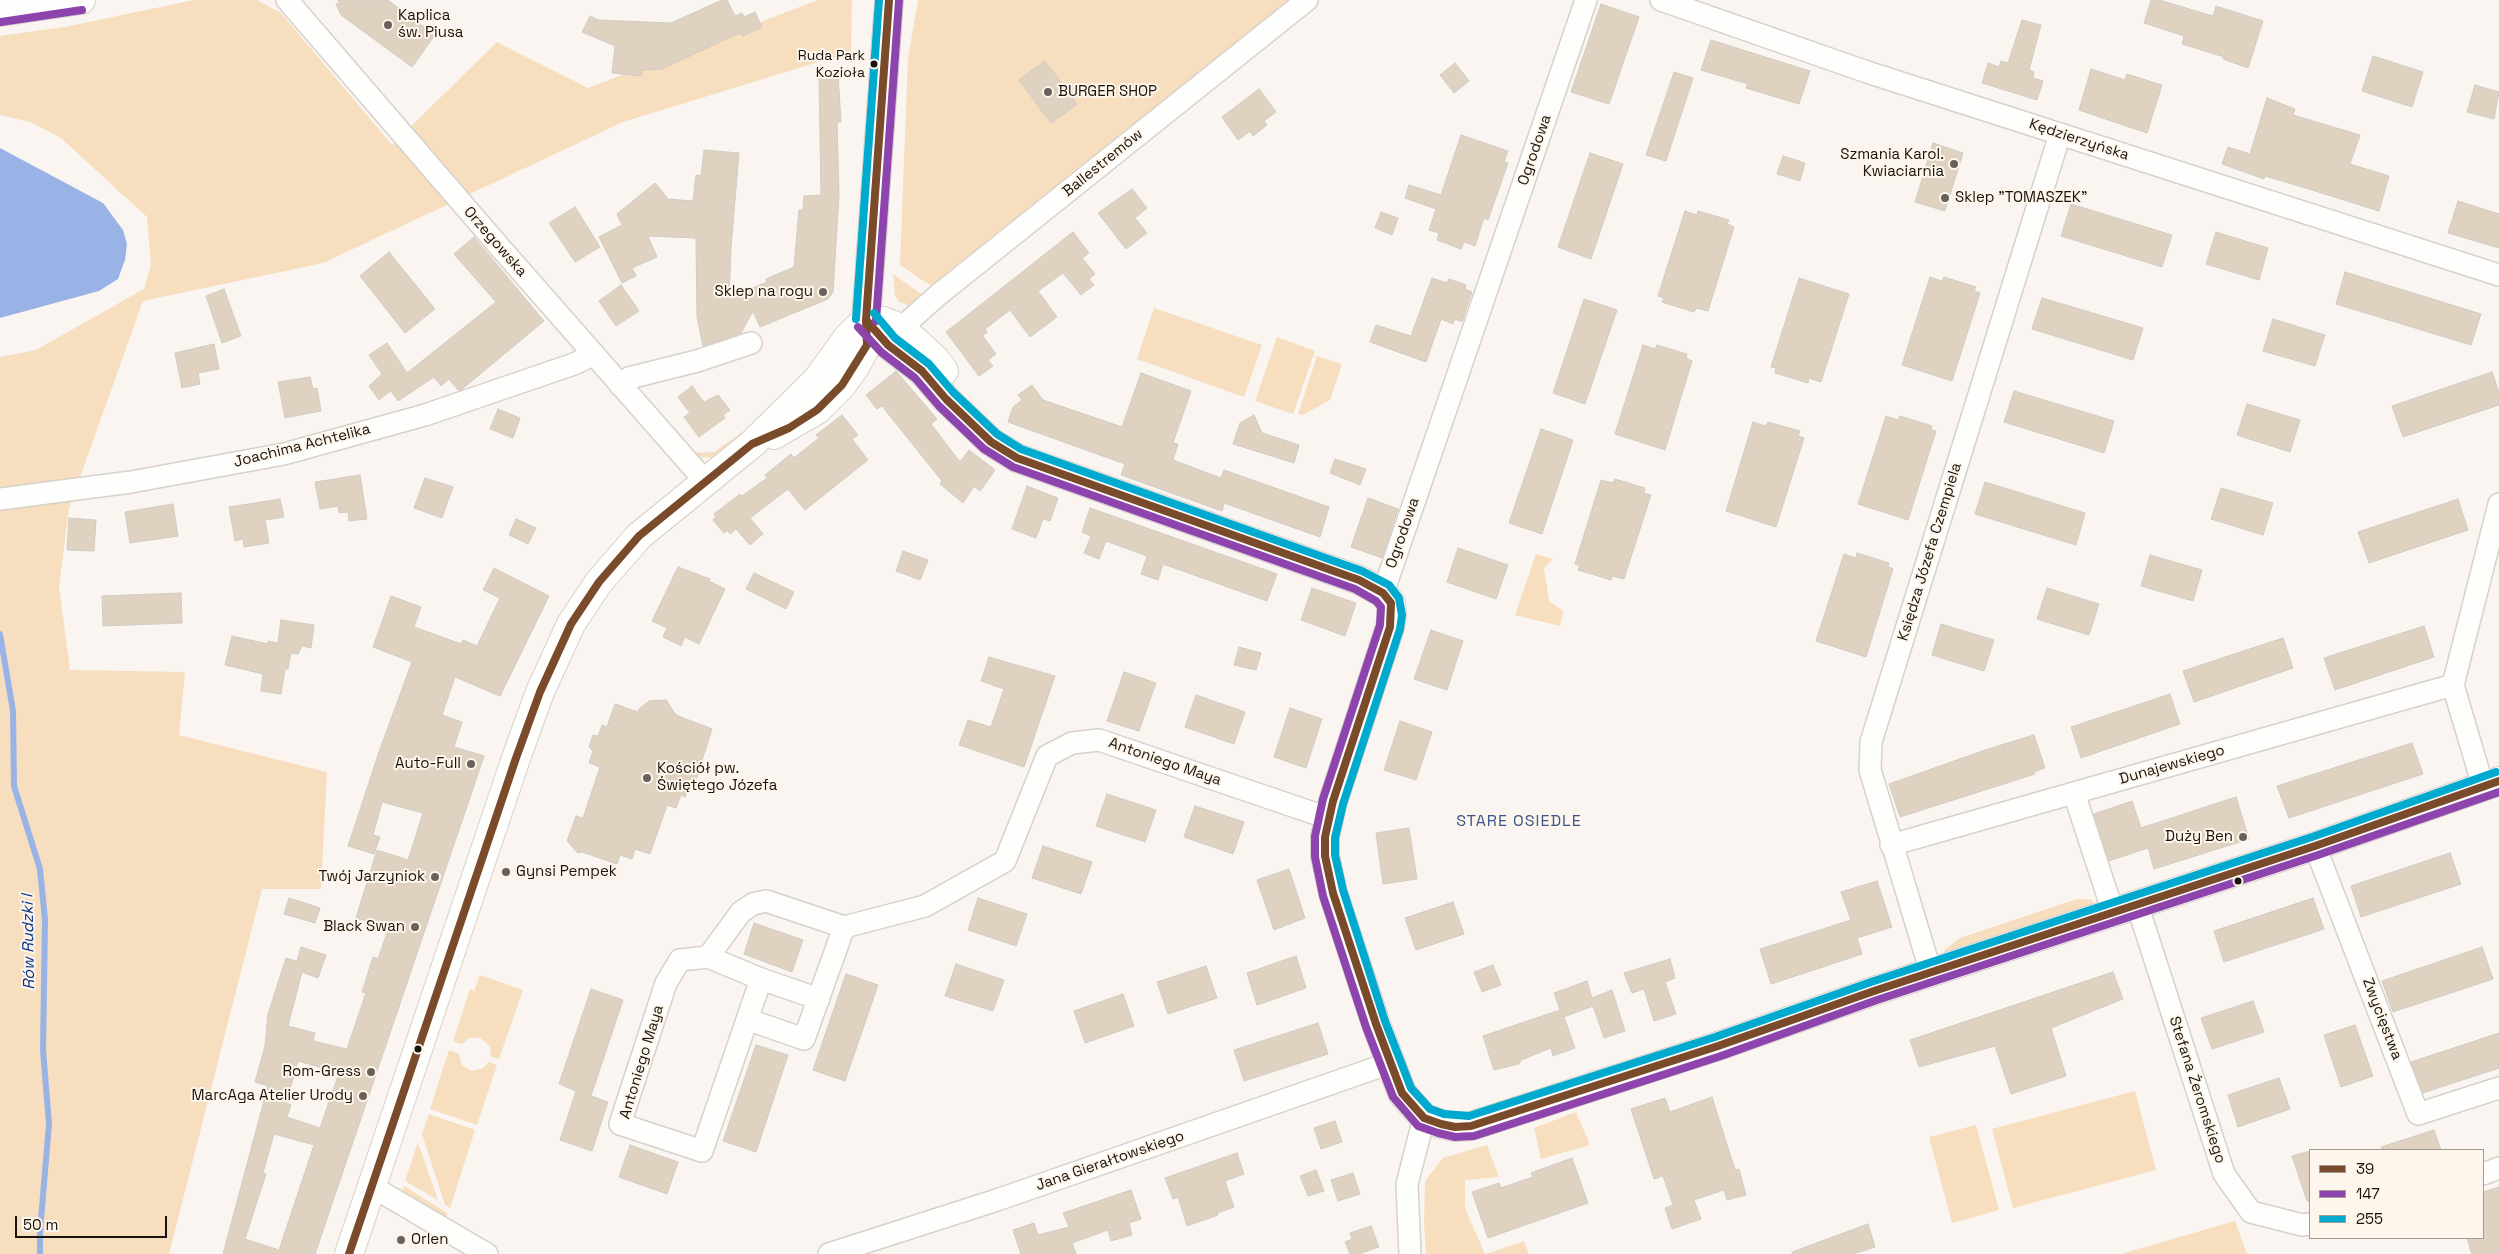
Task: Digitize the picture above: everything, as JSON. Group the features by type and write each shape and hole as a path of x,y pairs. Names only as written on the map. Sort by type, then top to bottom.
{"street":[{"path":"4,7 81,0"},
{"name":"Orzegowska","path":"287,0 491,238 705,481"},
{"path":"349,1254 516,758 557,651 583,604 639,536 752,444 817,380 848,337 866,320 889,0"},
{"name":"Ballestremów","path":"901,328 937,296 1307,0"},
{"name":"Ogrodowa","path":"1383,593 1586,0"},
{"name":"Kędzierzyńska","path":"1661,0 1867,72 2499,275"},
{"name":"Księdza Józefa Czempiela","path":"1931,973 1870,770 1872,742 2060,134"},
{"path":"866,320 883,321 901,328 935,359 958,390 973,422"},
{"path":"866,320 888,345 922,371 946,399 973,422 992,442 1017,458 1359,580 1383,593 1391,603 1392,615 1390,626 1328,818 1325,837 1328,873 1390,1063 1402,1094 1424,1118 1455,1127 1470,1126 1766,1030 1931,973 2315,846 2491,783 2452,686 2499,504"},
{"path":"620,385 629,378 697,361 751,342"},
{"name":"Joachima Achtelika","path":"0,499 131,482 284,454 425,415 574,364 594,354"},
{"name":"Dunajewskiego","path":"1891,845 2452,686"},
{"name":"Antoniego Maya","path":"844,927 925,906 1005,860 1047,756 1072,743 1099,740 1328,818"},
{"name":"Stefana Żeromskiego","path":"2074,793 2125,908 2224,1174 2251,1212 2302,1225 2309,1224"},
{"name":"Zwycięstwa","path":"2315,846 2418,1114 2499,1088"},
{"path":"708,957 741,912 753,904 766,901 844,927 804,1039 749,1020"},
{"name":"Antoniego Maya","path":"761,979 749,1020 702,1151 620,1124 666,983 680,960 708,957 761,979 819,999"},
{"name":"Jana Gierałtowskiego","path":"829,1254 997,1200 1390,1063"},
{"path":"1410,1254 1407,1184 1424,1118"},
{"path":"2484,1174 2499,1168"},
{"path":"372,1186 487,1254"}],"shaded area":[{"path":"194,0 257,0 281,13 392,145 497,42 588,88 818,0 852,0 851,52 623,122 323,263 143,301 69,508 59,587 70,670 185,672 179,735 327,772 321,889 262,889 169,1254 0,1254 0,357 36,350 144,289 151,265 147,217 61,138 31,122 0,115 0,36 65,27"},
{"path":"918,0 1297,0 935,286 931,286 900,265 908,58"},
{"path":"893,274 924,296 909,306 898,301 895,295"},
{"path":"1154,308 1262,345 1244,397 1137,359"},
{"path":"1277,337 1315,351 1293,414 1255,401"},
{"path":"1317,356 1342,364 1330,400 1303,415 1298,414"},
{"path":"775,409 713,458 698,457 693,453 714,452"},
{"path":"1536,554 1553,559 1544,568 1549,601 1563,611 1560,626 1515,615"},
{"path":"2077,899 2093,900 2092,906 1951,953 1943,951 1960,938"},
{"path":"480,975 523,990 499,1059 491,1057 490,1046 480,1038 469,1038 462,1044 453,1041 470,989 474,991"},
{"path":"449,1050 459,1054 462,1065 472,1071 483,1068 489,1062 497,1065 477,1125 430,1109"},
{"path":"2135,1091 2156,1170 2013,1208 1992,1129"},
{"path":"1576,1112 1590,1145 1541,1159 1534,1128"},
{"path":"429,1114 475,1130 450,1208 445,1205 422,1134"},
{"path":"1976,1125 1999,1210 1952,1223 1929,1137"},
{"path":"418,1143 438,1200 405,1181"},
{"path":"1487,1145 1499,1177 1465,1180 1465,1208 1485,1254 1426,1254 1424,1224 1425,1181 1443,1158"},
{"path":"404,1186 447,1213 446,1219 402,1192"},
{"path":"2235,1221 2247,1254 2121,1254"},
{"path":"1524,1241 1529,1254 1486,1254"}],"water":[{"path":"0,148 103,203 123,230 127,244 125,260 118,279 99,291 0,318"}],"building":[{"name":"Kaplica św. Piusa","path":"338,0 388,0 435,35 412,67 341,15 336,4 339,3"},
{"path":"722,0 727,0 735,16 742,13 744,17 755,12 762,27 742,36 740,33 730,37 662,69 642,70 642,76 612,73 615,46 582,32 590,16 598,20 671,23"},
{"path":"2151,0 2159,0 2213,16 2216,6 2263,21 2248,68 2223,59 2224,57 2182,44 2184,36 2144,23"},
{"path":"1601,4 1639,17 1609,104 1571,92"},
{"path":"2022,20 2041,25 2029,70 2034,72 2033,78 2043,81 2037,100 1982,83 1988,63 1999,67 2001,61 2008,63"},
{"path":"1711,40 1810,71 1799,104 1746,88 1748,84 1701,70"},
{"path":"2373,56 2423,72 2412,107 2362,91"},
{"name":"BURGER SHOP","path":"1045,61 1077,104 1051,123 1019,80"},
{"path":"1455,63 1469,81 1454,93 1440,75"},
{"path":"2091,69 2125,80 2127,74 2162,85 2147,133 2079,110"},
{"path":"1674,72 1693,78 1666,161 1646,155"},
{"path":"819,74 838,74 841,122 837,122 839,196 833,292 828,299 760,327 753,311 741,333 703,346 697,317 696,238 648,236 657,257 632,268 636,276 622,283 599,237 622,225 617,214 655,183 668,199 693,201 696,175 701,176 704,150 739,153 731,247 729,298 767,282 766,279 794,267 799,210 803,210 804,196 821,195"},
{"path":"2475,85 2499,92 2494,119 2467,112"},
{"path":"1259,89 1276,112 1264,121 1267,125 1253,136 1250,131 1238,140 1222,117"},
{"path":"2267,98 2295,109 2293,115 2360,135 2350,164 2389,176 2379,211 2265,176 2264,179 2222,164 2228,147 2250,154"},
{"path":"1461,135 1508,151 1504,162 1508,163 1488,220 1484,218 1475,246 1464,242 1461,249 1437,240 1439,233 1429,230 1436,209 1405,198 1409,185 1441,195"},
{"path":"1933,143 1963,153 1945,211 1915,202"},
{"path":"1590,153 1623,164 1591,259 1558,247"},
{"path":"1783,156 1805,163 1800,181 1777,174"},
{"path":"1132,189 1147,208 1135,218 1147,233 1126,249 1098,213"},
{"path":"2458,201 2499,214 2499,248 2448,233"},
{"path":"2071,204 2172,235 2162,267 2061,236"},
{"path":"575,207 600,247 575,262 549,223"},
{"path":"1685,211 1697,215 1698,211 1729,220 1727,224 1734,227 1708,311 1696,308 1694,312 1662,302 1664,298 1658,296"},
{"path":"1381,212 1398,218 1392,235 1375,228"},
{"path":"1073,232 1089,253 1082,258 1095,274 1089,279 1094,285 1081,295 1063,273 1038,291 1057,317 1030,337 1010,310 985,329 987,332 983,336 996,354 988,360 993,366 979,376 946,332"},
{"path":"2216,232 2268,248 2259,280 2206,264"},
{"path":"474,237 544,321 461,390 458,390 449,379 441,386 434,377 398,401 391,391 379,400 369,386 382,374 369,355 387,343 407,373 496,302 454,254"},
{"path":"389,252 435,309 405,333 360,276"},
{"path":"2345,272 2481,314 2471,345 2336,304"},
{"path":"1930,277 1942,281 1944,277 1976,287 1974,291 1980,293 1952,381 1902,365"},
{"path":"1432,278 1447,283 1449,279 1466,285 1465,289 1472,292 1462,322 1455,319 1453,324 1441,319 1426,362 1370,342 1376,325 1411,336"},
{"path":"1799,278 1849,294 1821,382 1809,378 1808,383 1775,373 1776,368 1771,367"},
{"path":"621,285 639,311 616,326 599,301"},
{"path":"224,289 241,336 222,343 206,296"},
{"path":"2042,298 2143,328 2133,360 2032,329"},
{"path":"1584,299 1617,310 1585,404 1553,393"},
{"path":"2273,319 2325,335 2315,366 2263,351"},
{"path":"214,344 219,369 198,373 200,384 182,388 175,353"},
{"path":"1643,345 1655,349 1657,345 1687,354 1686,358 1692,361 1665,450 1615,434"},
{"path":"896,371 937,419 931,424 960,462 969,450 995,470 980,491 974,486 963,503 940,484 942,481 882,406 877,409 866,395"},
{"path":"2492,372 2499,392 2499,405 2403,437 2392,406"},
{"path":"1141,373 1191,391 1173,443 1178,444 1173,460 1221,478 1224,470 1329,507 1320,537 1224,503 1222,511 1121,475 1125,464 1008,422 1013,407 1022,400 1018,395 1032,385 1043,400 1122,427"},
{"path":"310,377 313,389 317,388 321,411 285,418 278,382"},
{"path":"692,386 704,402 718,395 730,410 723,415 725,418 699,437 684,417 690,413 678,397"},
{"path":"2014,391 2114,421 2104,453 2004,422"},
{"path":"2247,404 2300,420 2290,452 2237,435"},
{"path":"498,409 520,418 513,438 490,429"},
{"path":"842,415 858,435 852,439 868,460 805,510 788,489 750,518 763,534 750,545 736,529 730,534 727,530 724,533 713,520 716,517 714,514 740,494 742,496 767,478 765,475 791,454 794,458 819,438 816,435"},
{"path":"1254,415 1262,433 1299,445 1294,463 1233,444 1240,423"},
{"path":"1886,416 1898,420 1900,416 1932,426 1931,430 1936,431 1908,520 1858,504"},
{"path":"1753,422 1766,426 1768,422 1800,431 1798,436 1804,438 1776,527 1726,511"},
{"path":"1541,429 1573,440 1542,534 1509,523"},
{"path":"1335,459 1366,469 1360,485 1330,473"},
{"path":"360,475 367,519 349,521 348,512 339,513 338,506 320,509 315,482"},
{"path":"425,478 453,487 442,518 414,508"},
{"path":"1615,479 1645,488 1644,493 1651,495 1624,579 1612,576 1611,580 1578,570 1580,566 1575,564 1601,480 1613,483"},
{"path":"1985,482 2085,513 2076,545 1975,514"},
{"path":"1027,486 1058,498 1050,521 1043,519 1036,538 1012,529"},
{"path":"2221,488 2273,503 2263,535 2211,519"},
{"path":"1368,498 1398,509 1382,558 1351,547"},
{"path":"280,499 284,517 265,520 269,543 244,547 243,539 235,541 229,507"},
{"path":"2458,499 2468,530 2369,563 2358,532"},
{"path":"173,504 178,536 130,543 125,512"},
{"path":"1090,508 1277,574 1267,601 1163,564 1158,580 1141,574 1147,556 1106,541 1099,559 1084,553 1091,536 1082,532"},
{"path":"69,518 96,520 94,551 67,550"},
{"path":"516,519 536,528 528,544 509,535"},
{"path":"1458,548 1508,565 1496,599 1447,582"},
{"path":"903,551 928,560 920,580 896,571"},
{"path":"1857,553 1889,563 1888,567 1893,569 1866,657 1816,641 1844,554 1856,558"},
{"path":"2150,555 2202,570 2193,601 2141,586"},
{"path":"678,567 710,579 709,581 725,589 699,644 685,637 681,646 663,637 667,628 652,621"},
{"path":"494,568 549,596 500,696 455,677 442,715 462,722 454,747 484,756 315,1254 223,1254 268,1086 255,1082 265,1046 268,1014 286,958 297,961 301,947 326,955 318,978 302,972 288,1026 315,1033 313,1041 347,1049 366,993 362,992 373,957 378,959 389,927 356,918 377,850 408,860 423,813 382,802 373,835 380,837 374,854 348,846 380,749 412,662 373,647 391,596 421,607 414,627 461,644 463,640 477,646 500,598 483,590","holes":["298,1061 339,1073 320,1128 287,1117 291,1105 286,1103","274,1134 314,1145 279,1250 245,1239 266,1174 263,1173"]},
{"path":"754,573 794,592 786,609 746,589"},
{"path":"1312,588 1356,603 1345,636 1301,620"},
{"path":"2047,588 2099,604 2089,635 2037,619"},
{"path":"181,593 182,623 103,626 102,596"},
{"path":"281,620 314,625 311,648 302,646 298,654 291,653 288,669 285,669 281,694 261,691 263,674 225,665 232,636 268,644 268,641 278,643"},
{"path":"1941,624 1994,640 1984,671 1932,655"},
{"path":"2424,626 2434,657 2335,690 2324,658"},
{"path":"1431,630 1463,641 1447,690 1414,679"},
{"path":"2283,638 2293,668 2194,702 2183,671"},
{"path":"1239,647 1261,653 1256,670 1234,665"},
{"path":"989,657 1055,676 1024,767 959,745 968,720 991,727 1004,689 981,681"},
{"path":"1124,672 1156,683 1139,731 1107,721"},
{"path":"2170,694 2180,724 2081,758 2071,727"},
{"path":"1196,695 1245,712 1234,744 1185,727"},
{"name":"Kościół pw. Świętego Józefa","path":"666,700 676,715 712,729 694,786 690,784 685,797 681,795 676,808 667,805 650,854 635,849 632,859 620,855 617,864 582,852 578,853 567,841 576,816 583,818 600,767 589,763 593,751 589,747 593,735 598,736 602,725 607,727 615,704 638,712 649,701"},
{"path":"1290,708 1322,719 1306,768 1274,757"},
{"path":"1400,721 1432,732 1416,780 1384,770"},
{"path":"2034,735 2045,768 2034,772 2035,774 1900,817 1889,784"},
{"path":"2412,743 2423,774 2289,818 2277,786"},
{"path":"1107,794 1156,810 1145,842 1096,826"},
{"path":"2236,797 2249,839 2154,869 2148,848 2109,861 2094,814 2132,801 2141,828"},
{"path":"1195,806 1244,822 1233,854 1184,837"},
{"path":"1409,828 1417,879 1383,884 1376,833"},
{"path":"1043,846 1092,862 1081,894 1032,878"},
{"path":"2450,853 2461,884 2361,917 2351,886"},
{"path":"1289,869 1305,918 1274,930 1257,880"},
{"path":"1877,881 1892,927 1857,938 1862,954 1771,984 1760,949 1851,920 1841,892"},
{"path":"289,898 320,908 315,923 284,914"},
{"path":"978,898 1027,914 1016,946 968,930"},
{"path":"2313,898 2324,929 2224,962 2214,931"},
{"path":"1453,902 1464,934 1416,950 1405,918"},
{"path":"754,923 803,940 792,972 744,954"},
{"path":"2482,947 2493,979 2393,1012 2382,981"},
{"path":"1296,956 1306,988 1257,1005 1247,973"},
{"path":"1670,959 1675,978 1665,982 1676,1014 1654,1021 1644,989 1632,993 1624,973"},
{"path":"956,964 1004,980 993,1011 945,996"},
{"path":"1493,965 1501,985 1482,992 1474,972"},
{"path":"1206,966 1217,998 1168,1014 1157,982"},
{"path":"2113,972 2123,999 2051,1028 2066,1076 2011,1094 1995,1046 1919,1067 1910,1040"},
{"path":"846,974 878,985 845,1081 813,1070"},
{"path":"1587,981 1592,998 1612,990 1625,1031 1604,1038 1593,1006 1564,1017 1575,1048 1553,1056 1551,1048 1521,1060 1519,1064 1494,1070 1483,1036 1560,1010 1554,993"},
{"path":"591,989 623,1000 591,1096 608,1102 592,1151 560,1140 576,1091 559,1084"},
{"path":"1123,994 1134,1026 1085,1043 1074,1011"},
{"path":"2253,1001 2264,1032 2212,1049 2201,1018"},
{"path":"1318,1023 1328,1054 1244,1081 1234,1050"},
{"path":"2355,1025 2373,1076 2341,1087 2324,1035"},
{"path":"2499,1033 2499,1068 2423,1093 2411,1062"},
{"path":"756,1045 788,1055 756,1152 723,1141"},
{"path":"2279,1078 2290,1109 2238,1127 2228,1095"},
{"path":"1712,1097 1735,1170 1739,1169 1746,1195 1727,1200 1724,1190 1694,1200 1701,1219 1672,1229 1665,1208 1673,1205 1663,1176 1654,1179 1631,1109 1665,1098 1670,1112"},
{"path":"1335,1121 1342,1142 1321,1149 1314,1128"},
{"path":"2434,1130 2441,1149 2382,1149 2381,1147"},
{"path":"630,1145 678,1162 667,1194 619,1177"},
{"path":"2309,1151 2309,1201 2307,1201 2292,1156"},
{"path":"1237,1153 1244,1174 1225,1181 1234,1207 1187,1226 1178,1197 1173,1199 1165,1178"},
{"path":"1572,1158 1588,1203 1488,1238 1472,1192 1499,1183 1501,1188 1533,1177 1531,1173"},
{"path":"1316,1170 1324,1191 1308,1196 1300,1176"},
{"path":"1353,1173 1360,1194 1338,1201 1331,1180"},
{"path":"2499,1187 2499,1254 2472,1254 2467,1239 2484,1239 2484,1192"},
{"path":"1131,1190 1141,1219 1129,1223 1132,1235 1111,1241 1108,1230 1072,1243 1076,1254 1021,1254 1013,1230 1034,1223 1038,1235 1069,1227 1063,1213"},
{"path":"1868,1224 1875,1247 1853,1254 1792,1254 1792,1252"},
{"path":"1371,1226 1379,1247 1359,1254 1350,1254 1345,1242 1352,1239 1350,1233"}],"waterway":[{"name":"Rów Rudzki I","path":"0,634 13,711 14,786 40,869 45,920 43,1050 49,1124 40,1231 40,1254"}],"transit line":[{"name":"255","path":"856,319 879,0"},
{"name":"39","path":"349,1254 516,758 540,692 571,624 599,582 639,536 752,444 789,428 817,410 842,385 867,345 866,320 889,0"},
{"name":"147","path":"876,321 899,1"},
{"name":"147","path":"1,22 82,10"},
{"name":"255","path":"874,313 895,338 929,364 953,392 997,434 1021,449 1362,571 1389,585 1399,598 1402,615 1400,629 1343,804 1335,838 1335,855 1343,890 1385,1021 1411,1088 1430,1109 1444,1114 1469,1116 1715,1037 1871,982 2312,837 2496,772"},
{"name":"39","path":"866,320 888,345 922,371 946,399 991,442 1017,458 1359,580 1383,593 1391,603 1390,627 1333,801 1325,837 1325,856 1333,893 1376,1024 1402,1093 1424,1118 1441,1124 1455,1127 1471,1126 1718,1046 1874,991 2315,846 2499,781"},
{"name":"147","path":"858,327 881,352 915,378 939,406 984,449 1013,467 1355,589 1376,601 1381,607 1380,625 1323,799 1315,836 1315,857 1323,896 1366,1027 1393,1097 1418,1126 1438,1133 1455,1137 1474,1136 1721,1056 1877,1000 2318,855 2499,792"}],"place":[{"name":"Kaplica św. Piusa","path":"388,25"},
{"name":"Ruda Park Kozioła","path":"874,64"},
{"name":"BURGER SHOP","path":"1048,92"},
{"name":"Szmania Karol. Kwiaciarnia","path":"1954,164"},
{"name":"Sklep \"TOMASZEK\"","path":"1945,198"},
{"name":"Sklep na rogu","path":"823,292"},
{"name":"Auto-Full","path":"471,764"},
{"name":"Kościół pw. Świętego Józefa","path":"647,778"},
{"name":"Duży Ben","path":"2243,837"},
{"name":"Gynsi Pempek","path":"506,872"},
{"name":"Twój Jarzyniok","path":"435,877"},
{"name":"Black Swan","path":"415,927"},
{"name":"Rom-Gress","path":"371,1072"},
{"name":"MarcAga Atelier Urody","path":"363,1096"},
{"name":"Orlen","path":"401,1240"}],"district":[{"name":"STARE OSIEDLE","path":"1519,822"}]}
